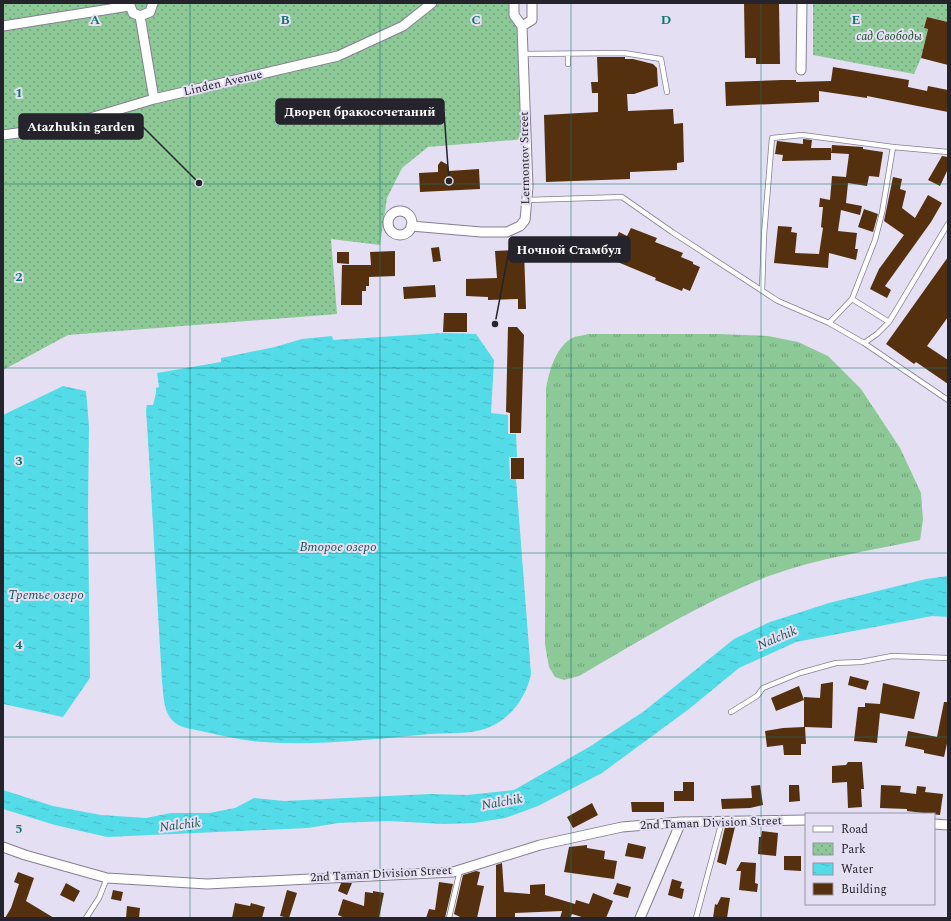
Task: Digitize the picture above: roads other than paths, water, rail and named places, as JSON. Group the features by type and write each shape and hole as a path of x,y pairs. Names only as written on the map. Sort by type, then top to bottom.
{"street":[{"path":"3,26 129,4 133,13 140,16 150,12 153,3"},
{"name":"Linden Avenue","path":"3,136 60,127 154,99 338,56 403,26 432,3"},
{"name":"Lermontov Street","path":"411,226 481,232 507,232 520,226 525,220 527,200 522,26 514,15 514,3"},
{"path":"522,26 532,20 532,3"},
{"path":"801,70 802,3"},
{"path":"140,16 154,99"},
{"name":"2nd Taman Division Street","path":"3,847 25,855 107,878 207,884 344,876 389,876 460,870 540,845 613,829 681,822 722,820 805,820"},
{"path":"640,918 681,822"},
{"path":"935,824 948,825"}],"lane":[{"path":"522,54 624,53 661,59 667,92"},
{"path":"568,54 568,64"},
{"path":"762,290 764,235 772,138 802,135 948,152"},
{"path":"829,323 852,299 875,240 882,213 893,146"},
{"path":"527,200 622,197 672,232 778,301 829,323 864,343 948,400"},
{"path":"864,343 877,334 889,322 946,232 948,224"},
{"path":"852,299 889,322"},
{"path":"731,712 757,696 763,688 800,673 836,663 861,662 892,656 948,658"},
{"path":"696,918 722,820"},
{"path":"449,918 460,870"},
{"path":"86,918 99,898 107,878"}],"water":[{"name":"Второе озеро","path":"443,333 476,334 494,360 491,413 508,415 508,434 516,434 517,457 509,457 510,479 516,479 531,674 529,683 520,701 500,722 481,730 462,733 430,734 347,741 285,743 257,741 234,738 188,728 180,726 174,722 170,718 166,709 162,682 146,410 147,405 153,405 156,388 159,387 157,373 221,362 221,358 275,347 302,339 332,336 333,340"},
{"name":"Третье озеро","path":"63,386 86,391 89,426 88,511 90,678 63,717 3,704 3,415"},
{"name":"Nalchik","path":"948,576 948,617 932,616 796,642 739,668 689,709 602,773 538,806 505,818 474,823 444,824 389,821 338,823 308,828 107,837 55,825 3,809 3,790 53,806 101,815 146,818 171,813 209,813 235,808 254,798 284,801 430,794 467,795 514,790 589,747 643,712 734,639 770,622 829,603 926,579"}],"place":[{"name":"Дворец бракосочетаний","path":"449,181"},
{"name":"Atazhukin garden","path":"199,183"},
{"name":"Ночной Стамбул","path":"495,324"}],"park label":[{"name":"сад Свободы","path":"889,36"}]}
